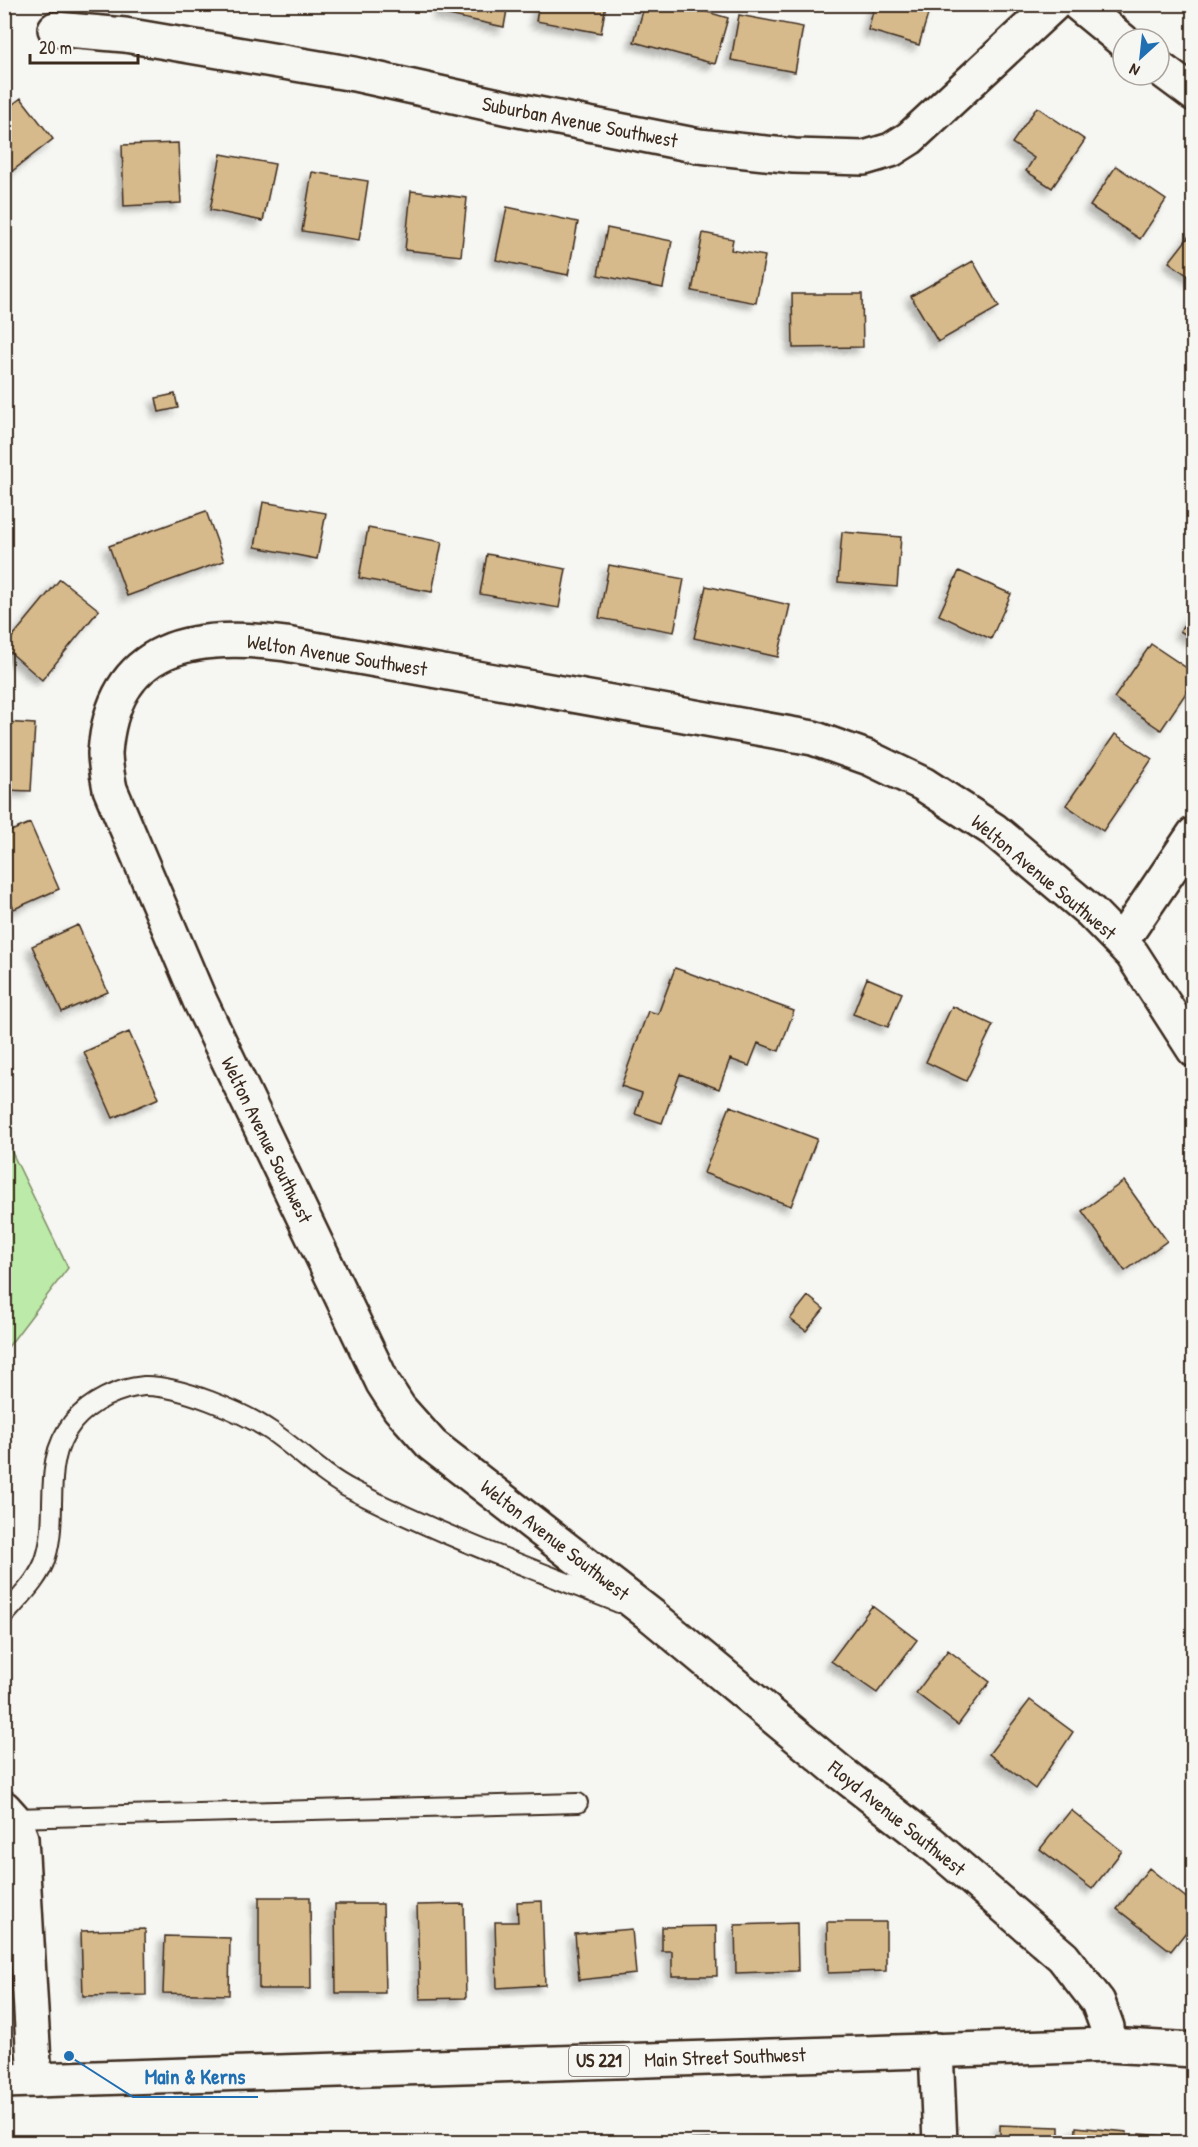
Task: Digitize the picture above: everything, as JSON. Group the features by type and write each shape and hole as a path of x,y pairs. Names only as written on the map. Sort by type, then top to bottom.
{"street":[{"name":"Suburban Avenue Southwest","path":"55,29 125,34 354,74 508,108 699,146 794,156 864,158 891,150 910,138 1054,4"},
{"path":"1078,4 1111,31"},
{"path":"1171,77 1194,94"},
{"name":"Welton Avenue Southwest","path":"652,1616 432,1445 399,1408 383,1383 200,1001 110,789 105,755 112,713 127,683 149,661 176,647 200,641 247,639 813,738 869,758 922,784 994,830 1091,912 1132,954 1194,1050"},
{"path":"1121,942 1194,834"},
{"name":"Floyd Avenue Southwest","path":"652,1616 840,1772 930,1842 1064,1958 1098,2002 1107,2027 1108,2045"},
{"path":"9,1813 21,1838 20,2081"},
{"name":"Main Street Southwest","path":"20,2081 1108,2045 1194,2050"},
{"path":"936,2050 940,2142"}],"lane":[{"path":"4,1616 34,1580 46,1560 53,1531 52,1476 61,1441 74,1421 96,1402 123,1390 146,1386 181,1392 228,1408 271,1431 304,1459 350,1489 476,1546 652,1616"},
{"path":"9,1813 578,1803"}],"green space":[{"path":"5,1138 68,1268 4,1351"}],"building":[{"path":"441,4 508,4 504,27 439,13"},
{"path":"539,4 606,4 601,33 536,21"},
{"path":"645,4 680,4 728,18 715,64 634,42"},
{"path":"875,4 931,4 919,45 868,30"},
{"path":"739,15 803,27 795,72 731,60"},
{"path":"21,98 53,139 6,176 4,111"},
{"path":"1037,107 1085,140 1052,188 1026,171 1034,158 1012,143"},
{"path":"178,143 181,203 124,206 122,145"},
{"path":"221,154 275,164 263,221 210,210"},
{"path":"1116,166 1166,200 1140,239 1090,206"},
{"path":"312,172 368,181 359,240 302,231"},
{"path":"411,191 467,198 461,256 405,250"},
{"path":"507,207 578,222 568,275 496,260"},
{"path":"607,228 672,241 663,288 598,275"},
{"path":"1194,230 1194,280 1169,262"},
{"path":"703,233 733,239 731,250 765,256 756,303 692,291"},
{"path":"973,261 999,307 938,342 911,296"},
{"path":"792,294 862,294 863,347 793,348"},
{"path":"175,394 178,408 159,412 156,398"},
{"path":"263,502 326,513 317,559 255,547"},
{"path":"206,511 224,561 127,596 109,546"},
{"path":"368,528 442,542 432,592 359,578"},
{"path":"842,532 901,537 897,587 838,582"},
{"path":"487,554 566,569 559,608 480,594"},
{"path":"609,565 684,579 674,632 599,618"},
{"path":"959,571 1011,594 991,639 939,615"},
{"path":"60,579 99,610 42,680 4,647"},
{"path":"706,586 790,605 778,657 694,638"},
{"path":"1194,611 1194,640 1180,631"},
{"path":"1151,644 1194,673 1194,681 1161,730 1114,698"},
{"path":"4,722 35,724 31,791 4,790"},
{"path":"1115,734 1152,759 1103,831 1066,805"},
{"path":"30,823 59,889 14,909 4,889 4,834"},
{"path":"78,925 108,992 62,1012 32,946"},
{"path":"675,968 794,1011 779,1051 758,1043 749,1066 730,1059 719,1089 680,1074 662,1123 635,1114 642,1093 621,1086 648,1011 658,1014"},
{"path":"867,978 902,993 888,1027 853,1014"},
{"path":"952,1006 993,1025 966,1081 926,1062"},
{"path":"129,1032 159,1098 113,1118 84,1052"},
{"path":"730,1106 817,1139 791,1206 704,1173"},
{"path":"1124,1181 1167,1241 1125,1271 1082,1211"},
{"path":"808,1296 824,1309 806,1331 790,1319"},
{"path":"872,1606 917,1640 877,1693 831,1661"},
{"path":"948,1650 990,1682 958,1725 916,1693"},
{"path":"1030,1700 1073,1732 1035,1789 989,1754"},
{"path":"1071,1810 1122,1851 1092,1889 1040,1849"},
{"path":"1149,1868 1194,1904 1194,1922 1171,1951 1117,1909"},
{"path":"259,1897 310,1897 311,1989 259,1989"},
{"path":"542,1901 545,1985 497,1988 495,1922 518,1922 517,1902"},
{"path":"335,1904 383,1904 385,1993 336,1993"},
{"path":"464,1904 466,1998 420,1999 417,1905"},
{"path":"827,1922 886,1922 886,1971 828,1973"},
{"path":"797,1923 798,1971 736,1973 735,1925"},
{"path":"716,1926 717,1976 672,1976 672,1951 662,1951 662,1927"},
{"path":"145,1929 146,1995 83,1996 81,1931"},
{"path":"632,1929 636,1974 579,1980 575,1934"},
{"path":"165,1936 230,1938 229,1995 163,1993"},
{"path":"1000,2125 1059,2127 1059,2142 1000,2142"},
{"path":"1076,2127 1127,2132 1126,2142 1075,2142"},
{"path":"1139,2134 1182,2137 1182,2142 1138,2142"},
{"path":"804,2136 804,2142 757,2142 757,2137"},
{"path":"724,2139 725,2142 677,2142 677,2140"}],"place":[{"name":"Main & Kerns","path":"69,2056"}]}
